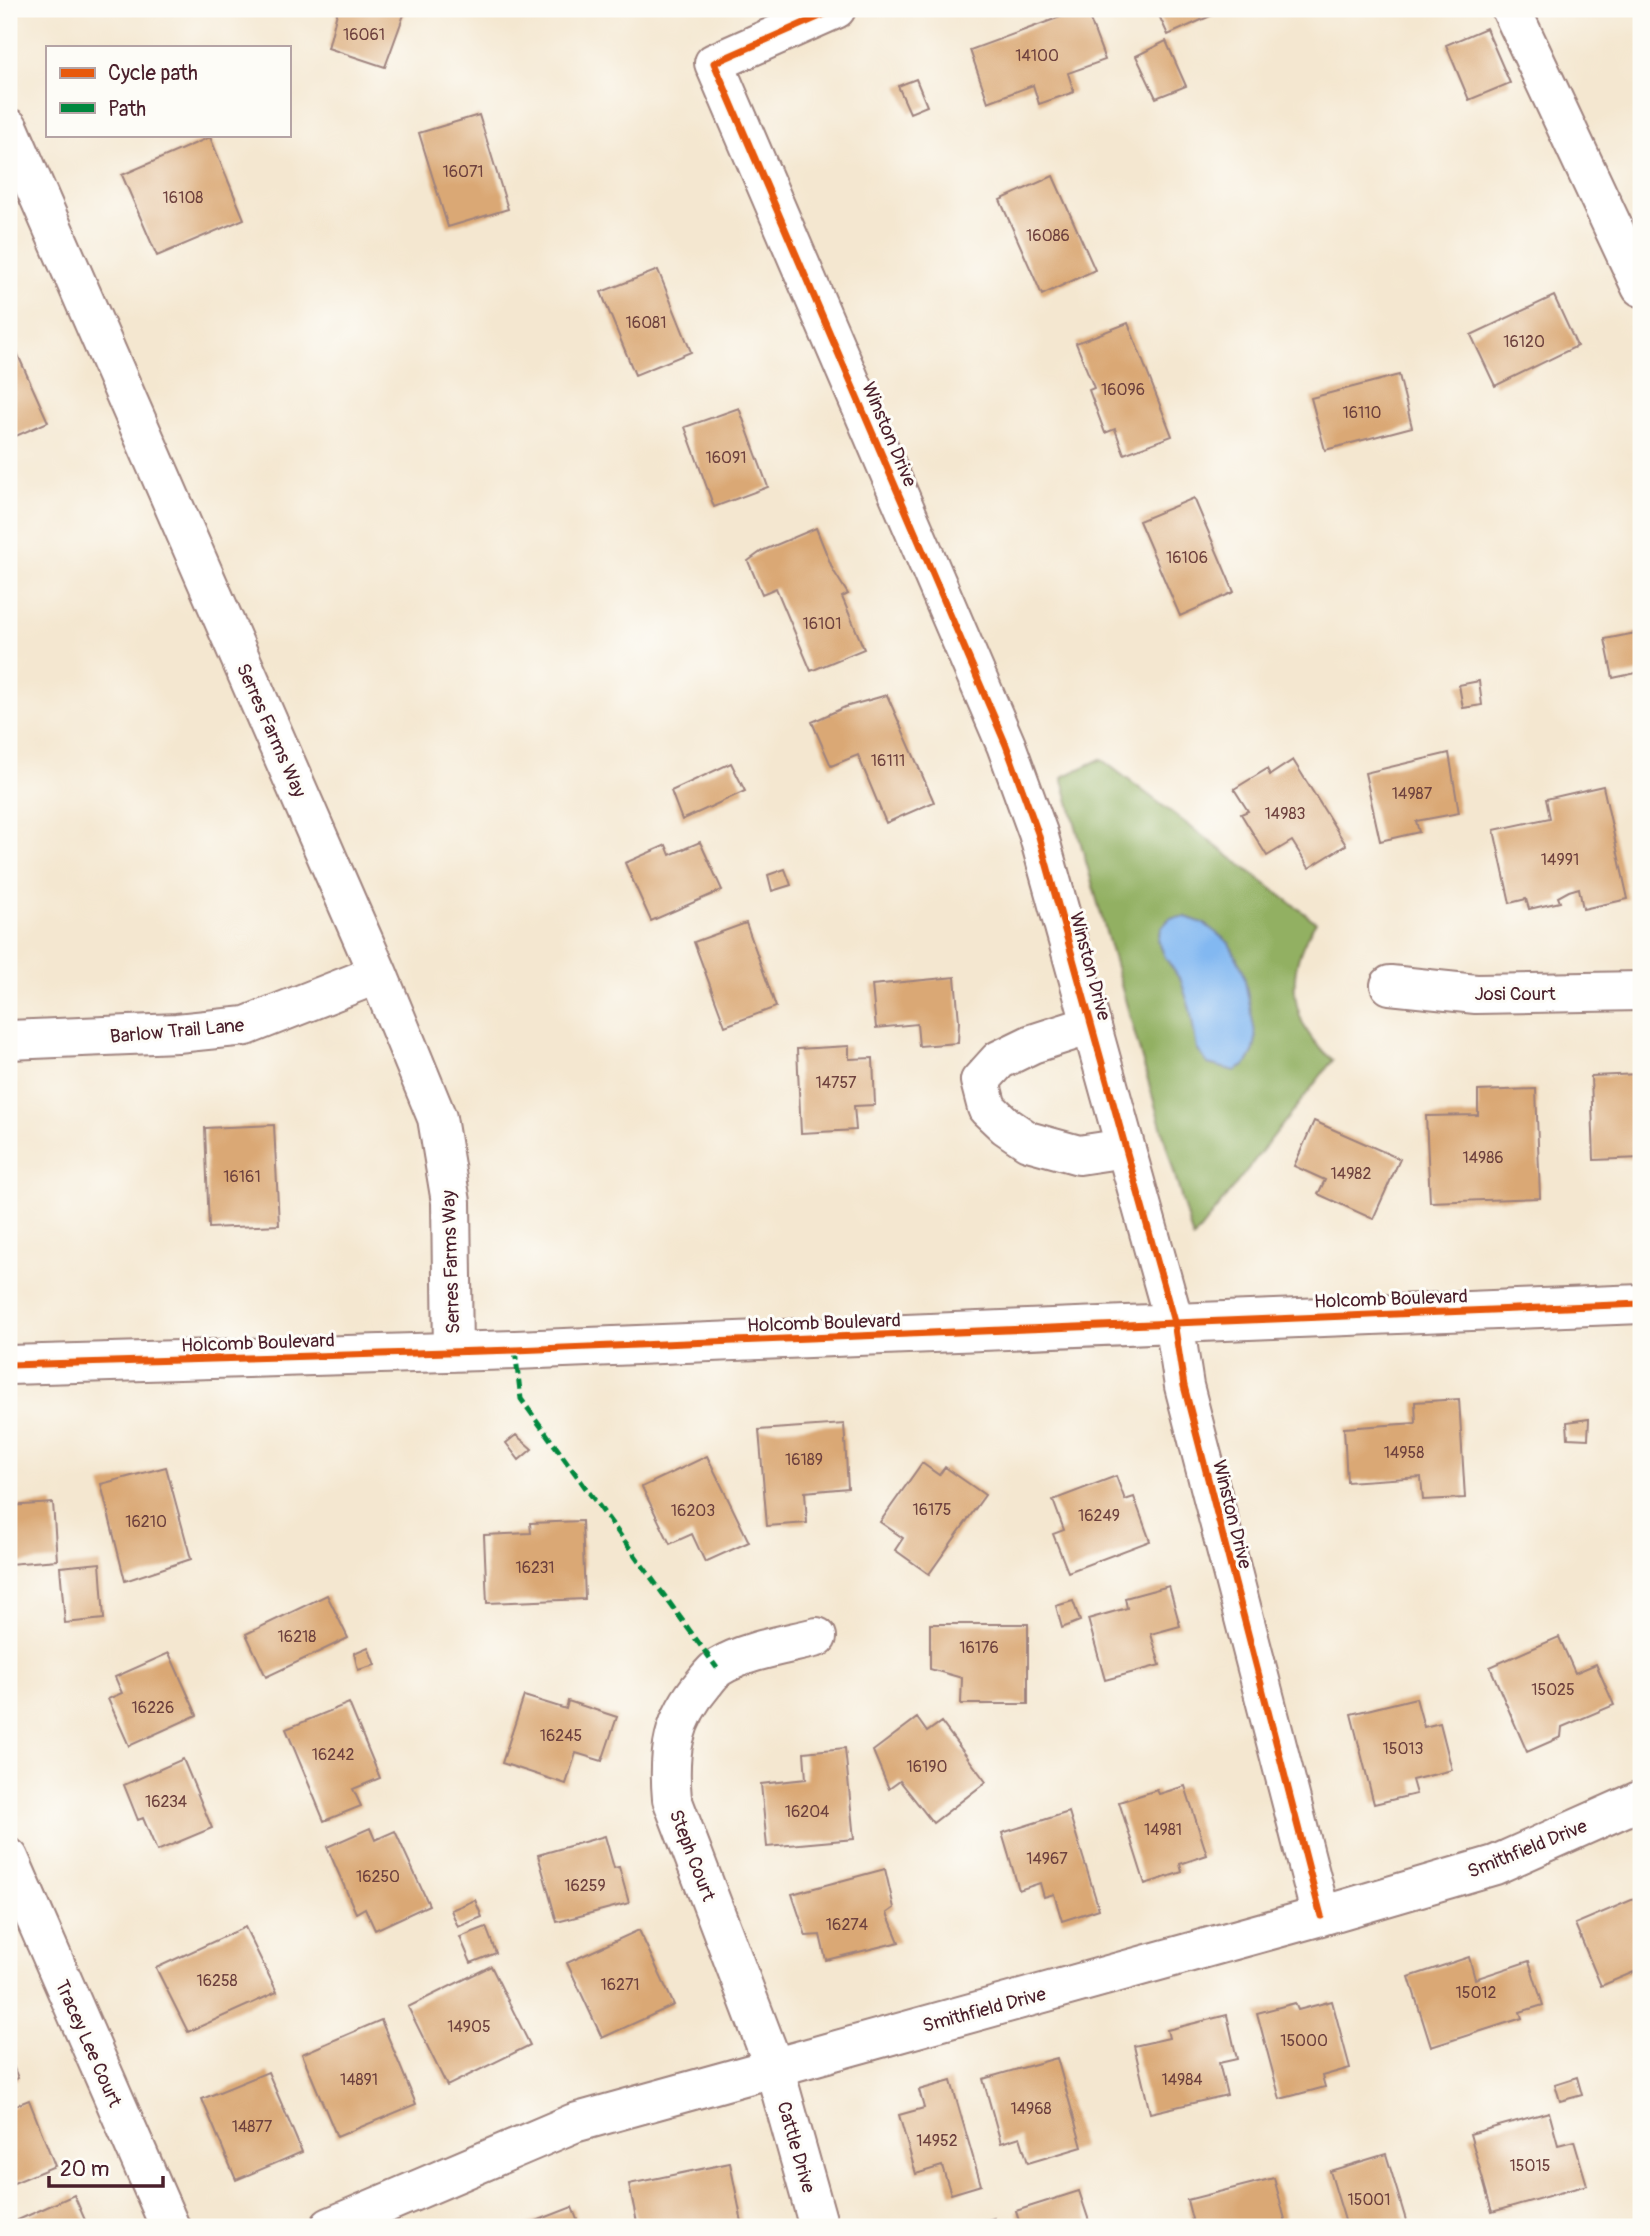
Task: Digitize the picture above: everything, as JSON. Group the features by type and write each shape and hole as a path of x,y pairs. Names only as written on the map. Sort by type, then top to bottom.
{"street":[{"name":"Winston Drive","path":"836,9 714,63 1006,745 1038,832 1174,1322 1184,1386 1321,1916"},
{"path":"1511,9 1641,287"},
{"name":"Serres Farms Way","path":"9,128 378,974 438,1118 451,1202 453,1352"},
{"name":"Barlow Trail Lane","path":"9,1040 177,1033 246,1026 378,974"},
{"name":"Josi Court","path":"1390,985 1476,994 1641,990"},
{"path":"1091,1026 1032,1044 999,1060 980,1081 987,1108 1006,1126 1028,1141 1079,1155 1125,1148"},
{"name":"Holcomb Boulevard","path":"9,1365 453,1352 1641,1304"},
{"name":"Steph Court","path":"774,2067 672,1799 669,1765 677,1726 693,1695 717,1668 745,1656 817,1637"},
{"name":"Smithfield Drive","path":"330,2227 573,2123 1321,1916 1495,1865 1641,1800"},
{"name":"Tracey Lee Court","path":"9,1858 170,2227"},
{"name":"Cattle Drive","path":"774,2067 819,2227"}],"green space":[{"path":"1101,759 1316,922 1299,958 1295,995 1306,1030 1333,1060 1193,1239 1062,777"}],"water":[{"path":"1186,917 1205,924 1229,943 1243,970 1256,1038 1254,1050 1246,1065 1235,1071 1208,1064 1197,1049 1190,1009 1181,981 1165,957 1158,940 1162,927 1170,918"}],"building":[{"path":"338,9 406,9 385,67 328,48"},
{"path":"1086,9 1105,60 1068,73 1074,92 1039,104 1033,85 988,102 970,50"},
{"path":"1156,9 1226,9 1168,35"},
{"path":"1486,28 1510,83 1469,100 1446,45"},
{"path":"1166,41 1186,86 1156,98 1136,56"},
{"path":"916,79 927,106 910,113 898,86"},
{"path":"479,115 508,209 448,227 419,133"},
{"path":"210,137 244,219 157,256 122,175"},
{"path":"1053,176 1095,270 1042,295 1000,200"},
{"path":"658,270 691,352 635,375 601,292"},
{"path":"1554,296 1577,346 1495,386 1471,335"},
{"path":"1128,323 1172,436 1124,454 1115,429 1105,433 1089,390 1094,388 1076,343"},
{"path":"9,335 48,422 9,439"},
{"path":"1399,375 1412,427 1325,450 1311,398"},
{"path":"739,408 768,487 714,507 685,427"},
{"path":"1194,498 1234,592 1180,616 1139,521"},
{"path":"816,528 833,570 848,594 842,597 864,649 811,671 776,588 762,594 748,561 762,551"},
{"path":"1641,632 1641,672 1613,678 1605,639"},
{"path":"1479,681 1482,705 1463,708 1459,685"},
{"path":"887,695 934,802 886,823 858,755 831,766 812,722 845,707"},
{"path":"1449,753 1459,813 1416,821 1419,832 1380,841 1365,773"},
{"path":"1293,760 1346,845 1309,868 1292,841 1267,856 1241,814 1248,811 1234,789 1267,769 1270,775"},
{"path":"731,763 745,791 682,820 671,791"},
{"path":"1603,786 1628,899 1583,909 1579,888 1558,897 1560,902 1529,909 1526,899 1510,903 1494,830 1550,818 1546,799"},
{"path":"700,842 722,890 651,921 625,863 666,845 670,855"},
{"path":"785,869 791,885 772,891 768,875"},
{"path":"746,923 776,1007 725,1026 694,942"},
{"path":"955,977 958,1043 919,1046 917,1024 876,1028 872,985"},
{"path":"849,1046 849,1059 873,1058 875,1105 854,1106 856,1130 801,1133 797,1049"},
{"path":"1641,1074 1641,1158 1594,1160 1591,1076"},
{"path":"1536,1089 1540,1198 1430,1202 1426,1116 1478,1115 1478,1091"},
{"path":"1314,1121 1400,1159 1373,1219 1318,1194 1325,1180 1294,1166"},
{"path":"274,1125 279,1225 209,1228 205,1128"},
{"path":"1459,1399 1465,1498 1423,1500 1421,1477 1347,1482 1344,1428 1416,1423 1415,1402"},
{"path":"1589,1419 1588,1439 1568,1438 1567,1422"},
{"path":"844,1424 848,1488 805,1492 807,1523 767,1526 759,1430"},
{"path":"516,1435 532,1449 519,1460 506,1443"},
{"path":"707,1456 749,1542 705,1562 692,1534 670,1544 642,1487"},
{"path":"922,1463 939,1475 945,1467 985,1495 929,1574 895,1550 903,1538 880,1522"},
{"path":"166,1467 191,1559 125,1581 101,1484"},
{"path":"1116,1476 1125,1500 1134,1497 1150,1541 1068,1572 1053,1534 1064,1530 1053,1500"},
{"path":"53,1503 57,1560 9,1564 9,1506"},
{"path":"582,1521 585,1599 487,1603 484,1535 531,1533 530,1523"},
{"path":"100,1563 104,1619 65,1623 60,1567"},
{"path":"1169,1586 1180,1626 1151,1634 1160,1665 1105,1680 1088,1619 1127,1608 1125,1598"},
{"path":"327,1595 348,1638 266,1677 246,1634"},
{"path":"1073,1601 1080,1621 1062,1628 1056,1606"},
{"path":"930,1624 1028,1624 1028,1704 961,1704 962,1678 930,1669"},
{"path":"1559,1637 1575,1673 1596,1664 1614,1705 1562,1727 1561,1737 1527,1752 1490,1667"},
{"path":"368,1647 375,1665 358,1670 354,1653"},
{"path":"169,1653 197,1715 129,1746 108,1699 122,1693 115,1677"},
{"path":"524,1696 566,1709 568,1701 617,1717 602,1761 576,1753 566,1784 502,1763"},
{"path":"1416,1698 1424,1727 1440,1723 1452,1770 1412,1780 1416,1794 1374,1804 1351,1714"},
{"path":"349,1703 380,1778 353,1789 361,1806 324,1821 286,1729"},
{"path":"917,1718 927,1732 941,1722 986,1782 933,1823 900,1781 889,1789 873,1751"},
{"path":"845,1748 854,1839 767,1847 761,1784 806,1779 804,1752"},
{"path":"183,1759 212,1828 157,1851 143,1818 138,1820 124,1785"},
{"path":"1185,1786 1207,1855 1180,1864 1182,1872 1145,1884 1119,1802 1157,1790 1159,1794"},
{"path":"1069,1812 1099,1909 1062,1921 1054,1894 1044,1897 1040,1883 1019,1890 1002,1833"},
{"path":"370,1828 375,1840 395,1831 429,1905 375,1930 365,1908 356,1913 327,1847"},
{"path":"605,1836 614,1868 619,1867 629,1903 557,1922 538,1855"},
{"path":"885,1869 894,1908 887,1913 899,1942 826,1960 820,1935 806,1936 792,1894"},
{"path":"1641,1896 1641,1969 1601,1986 1575,1924"},
{"path":"475,1900 482,1917 458,1927 451,1910"},
{"path":"245,1927 277,1992 188,2032 156,1968"},
{"path":"486,1927 496,1953 471,1963 460,1937"},
{"path":"639,1930 674,2005 602,2038 567,1963"},
{"path":"1469,1957 1475,1979 1529,1961 1543,2005 1520,2012 1522,2018 1431,2047 1409,1977"},
{"path":"491,1966 530,2045 447,2086 408,2007"},
{"path":"1332,2001 1350,2068 1322,2076 1325,2087 1280,2099 1257,2013 1295,2003 1298,2010"},
{"path":"1227,2015 1237,2059 1219,2063 1227,2095 1150,2113 1134,2046 1169,2038 1167,2030"},
{"path":"381,2020 416,2104 337,2137 302,2054"},
{"path":"9,2056 18,2078 9,2083"},
{"path":"1057,2058 1082,2147 1028,2163 1020,2137 1001,2143 983,2079"},
{"path":"268,2072 302,2152 236,2180 202,2099"},
{"path":"1577,2077 1582,2095 1560,2101 1555,2084"},
{"path":"951,2081 981,2185 951,2194 942,2166 916,2174 899,2115 924,2108 919,2090"},
{"path":"29,2100 55,2166 9,2185 9,2108"},
{"path":"1549,2112 1558,2145 1574,2141 1587,2185 1492,2212 1470,2134"},
{"path":"1386,2154 1408,2227 1347,2227 1330,2171"},
{"path":"730,2163 743,2227 638,2227 629,2184"},
{"path":"1274,2178 1287,2227 1194,2227 1187,2200"},
{"path":"1079,2191 1091,2227 1021,2227 1016,2211"},
{"path":"74,2195 88,2227 9,2227 9,2224"},
{"path":"572,2207 580,2227 521,2227"},
{"path":"994,2218 997,2227 964,2227"}],"marked path":[{"path":"515,1350 521,1399 717,1668"}],"cycle path":[{"path":"836,9 714,63 1006,745 1038,833 1174,1322 1184,1386 1321,1916"},
{"path":"9,1365 515,1350 1641,1304"}]}
